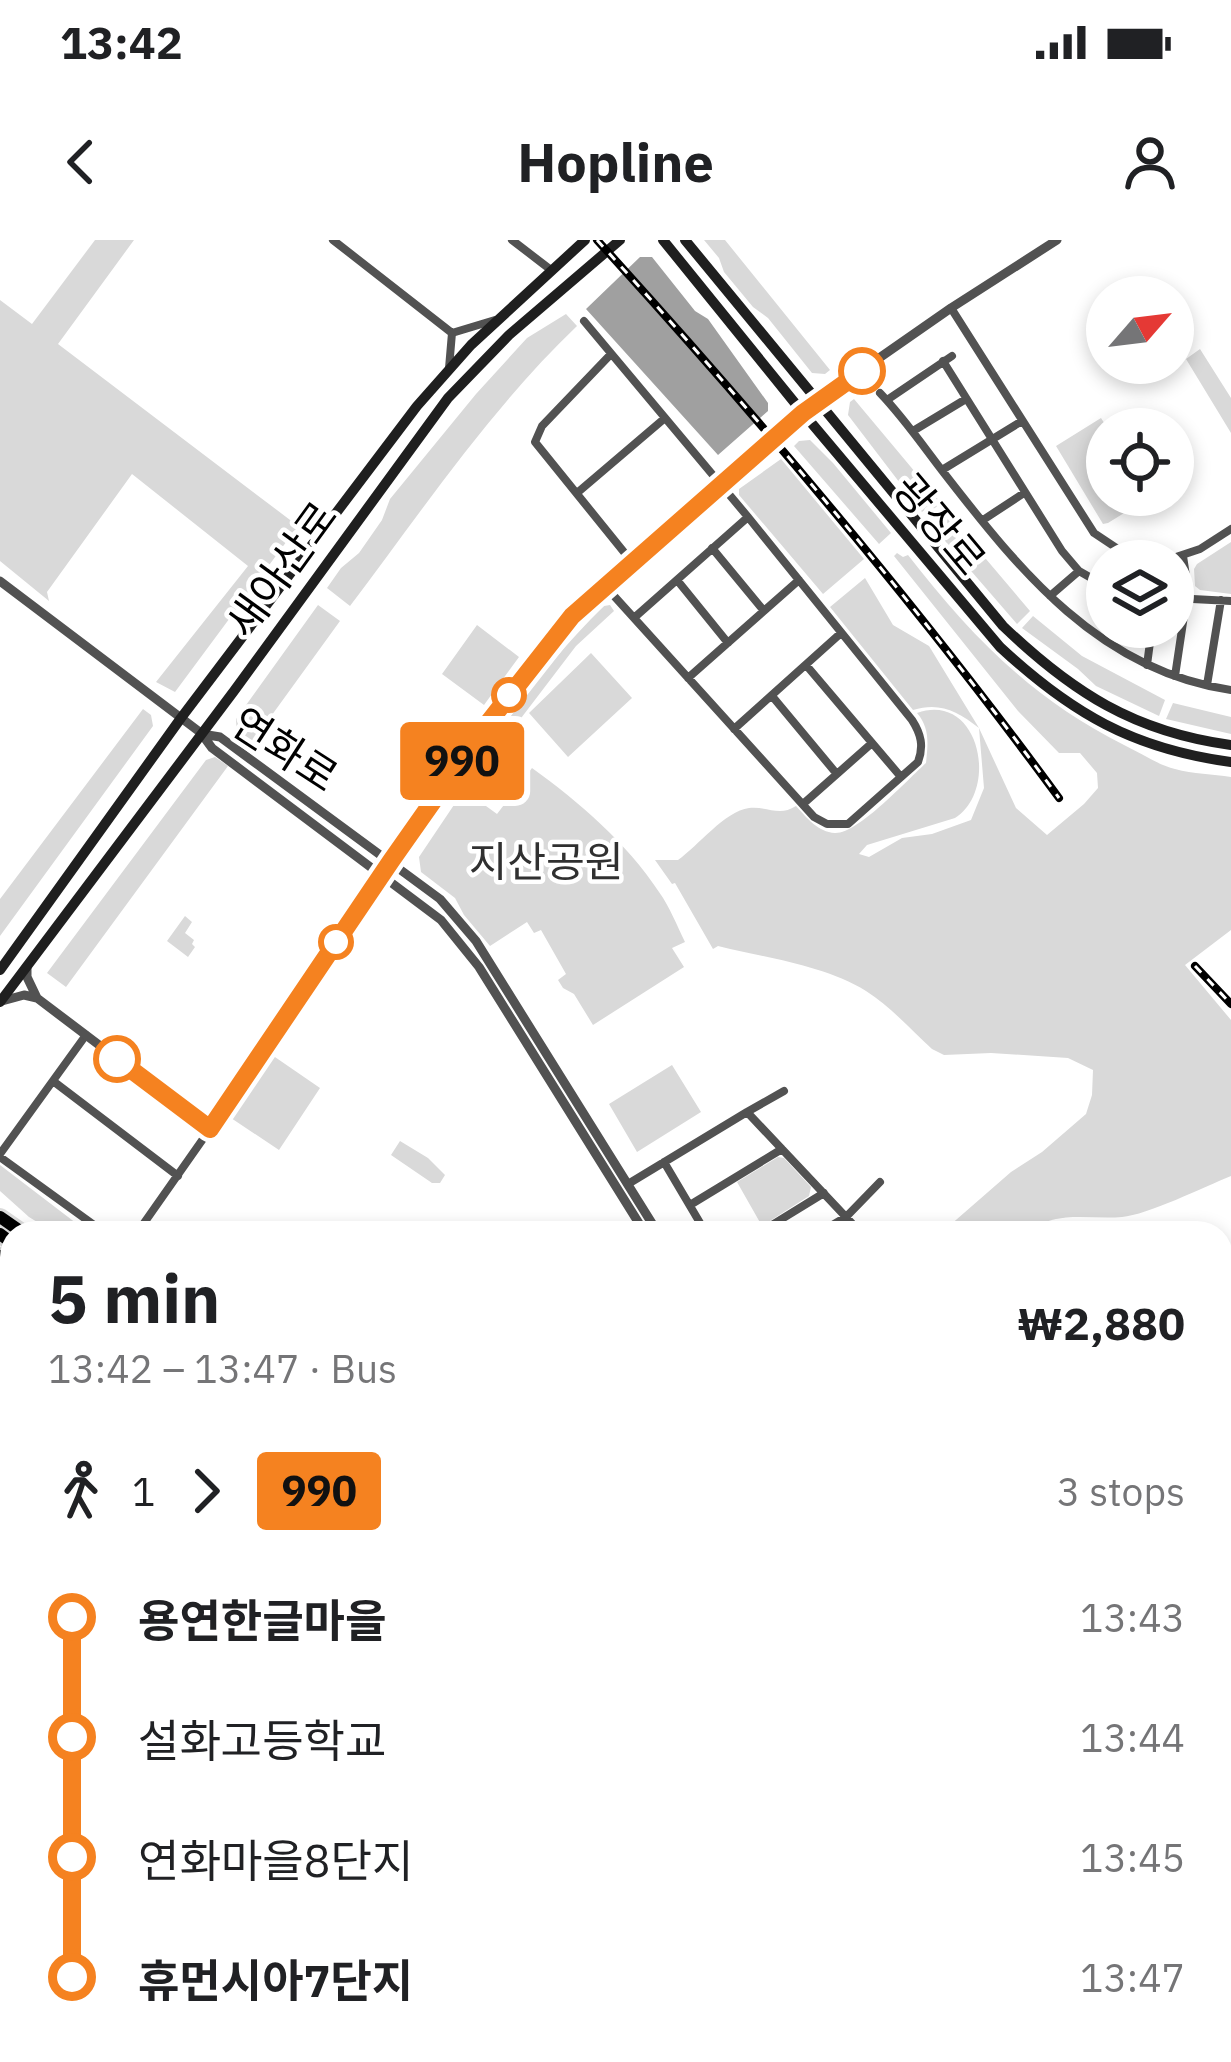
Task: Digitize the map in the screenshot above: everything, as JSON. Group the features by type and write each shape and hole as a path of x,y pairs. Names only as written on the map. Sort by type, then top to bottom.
{"main road":[{"name":"새아산로","path":"3,963 417,406 495,320 585,240"},
{"name":"새아산로","path":"0,1002 448,398 509,334 620,240"},
{"name":"광장로","path":"663,240 1000,647 1066,703 1109,727 1155,746 1231,762"},
{"name":"광장로","path":"685,240 1003,626 1047,668 1104,705 1152,728 1231,745"}],"street":[{"path":"333,240 346,244 452,333"},
{"path":"512,240 551,269"},
{"path":"146,1221 391,861 572,616 816,402 1057,240"},
{"path":"951,308 1094,533 1104,540"},
{"path":"452,333 495,320"},
{"path":"584,321 918,730 922,752 918,762 848,824 827,824 814,817 605,586"},
{"path":"449,368 452,333"},
{"path":"611,354 537,433 535,442 632,562"},
{"path":"1086,575 1062,551 1024,493 966,399 948,359 884,396 983,520 1069,616 1116,650 1147,665 1231,690"},
{"path":"913,431 966,399"},
{"path":"577,493 665,418"},
{"path":"942,470 1022,422"},
{"path":"983,520 1024,493"},
{"path":"635,617 748,517"},
{"path":"1194,551 1231,529"},
{"path":"712,548 764,611"},
{"path":"1050,596 1078,571"},
{"path":"677,580 728,643"},
{"path":"688,678 799,580"},
{"path":"0,581 201,734"},
{"path":"1194,599 1226,601 1207,685"},
{"path":"734,729 841,633"},
{"path":"1147,665 1149,648"},
{"path":"1175,676 1179,648"},
{"path":"806,664 901,777"},
{"path":"772,696 836,773"},
{"name":"연화로","path":"201,734 220,737 440,899 476,941 651,1221"},
{"name":"연화로","path":"201,734 212,748 441,920 465,947 637,1221"},
{"path":"803,804 872,743"},
{"path":"27,966 37,998 210,1129"},
{"name":"새아산로","path":"0,1002 24,995 37,998"},
{"path":"86,1035 0,1155 89,1221"},
{"path":"53,1081 178,1176"},
{"path":"628,1184 784,1091"},
{"path":"747,1112 850,1221"},
{"path":"690,1205 782,1149"},
{"path":"664,1162 699,1221"},
{"path":"839,1221 880,1182"},
{"path":"778,1221 824,1193"}],"green space":[{"path":"95,240 134,240 58,344 298,526 175,692 156,682 248,566 132,474 47,592 49,601 0,561 0,300 32,324"},
{"path":"704,240 725,240 830,370 812,373 724,272"},
{"path":"566,314 577,326 486,426 350,606 327,588 359,553 390,499 476,394 527,338"},
{"path":"1200,349 1231,398 1231,433 1194,372 1194,353"},
{"path":"854,399 941,503 930,512 927,508 922,512 848,415"},
{"path":"1086,427 1086,496 1056,446"},
{"path":"810,440 891,533 879,544 794,446"},
{"path":"781,459 864,559 823,594 739,495 739,489"},
{"path":"947,513 1030,611 1017,624 933,527 933,520"},
{"path":"1098,516 1119,516 1108,523 1103,524"},
{"path":"1231,542 1231,594 1195,586 1197,564"},
{"path":"908,555 980,639 1060,707 1162,765 1231,777 1231,930 1185,965 1231,1020 1231,1176 1133,1215 955,1221 1086,1114 1093,1070 1068,1058 944,1055 850,982 794,963 718,946 713,949 675,883 655,860 678,860 721,822 749,808 779,811 796,806 818,827 835,833 856,825 926,763 926,730 917,713 938,710 955,716 968,729 976,746 977,786 969,804 955,818 867,845 859,854 869,857 902,838 932,834 971,820 984,788 979,728 1016,808 1047,835 1098,788 1097,773 1080,753 1059,753 1018,711 894,556"},
{"path":"865,578 893,625 929,646 979,728 948,710 913,710 830,607"},
{"path":"318,605 340,621 251,744 237,736 236,719"},
{"path":"610,605 614,611 576,646 512,730 505,724 539,678 590,620"},
{"path":"1033,616 1082,656 1165,700 1159,716 1096,686 1022,628"},
{"path":"477,625 519,657 484,705 442,674"},
{"path":"591,653 632,698 568,757 529,713"},
{"path":"1173,703 1231,717 1231,734 1166,719"},
{"path":"143,709 151,715 153,726 0,936 0,899"},
{"path":"215,757 228,766 66,987 47,973 206,760"},
{"name":"지산공원","path":"532,768 584,809 632,857 663,898 685,942 672,948 684,967 593,1025 574,994 558,980 566,974 541,930 534,933 527,922 490,946 455,898 421,872 419,857 464,790 497,814"},
{"path":"185,916 192,922 185,933 195,947 188,957 167,941"},
{"path":"272,1055 320,1088 279,1150 228,1116"},
{"path":"672,1065 701,1112 637,1152 609,1104"},
{"path":"400,1141 445,1175 440,1183 432,1183 391,1155"},
{"path":"778,1157 811,1187 809,1196 770,1221 759,1221 737,1182"},
{"path":"0,1165 73,1221 36,1221 0,1191"}],"shaded area":[{"path":"640,257 652,257 695,311 708,319 768,403 768,411 718,455 586,309"}],"railway":[{"path":"597,240 835,513 1059,798"},
{"path":"1195,966 1231,1004"}],"bus line":[{"name":"990","path":"117,1059 210,1129 488,723 572,616 816,402 862,371"}]}
